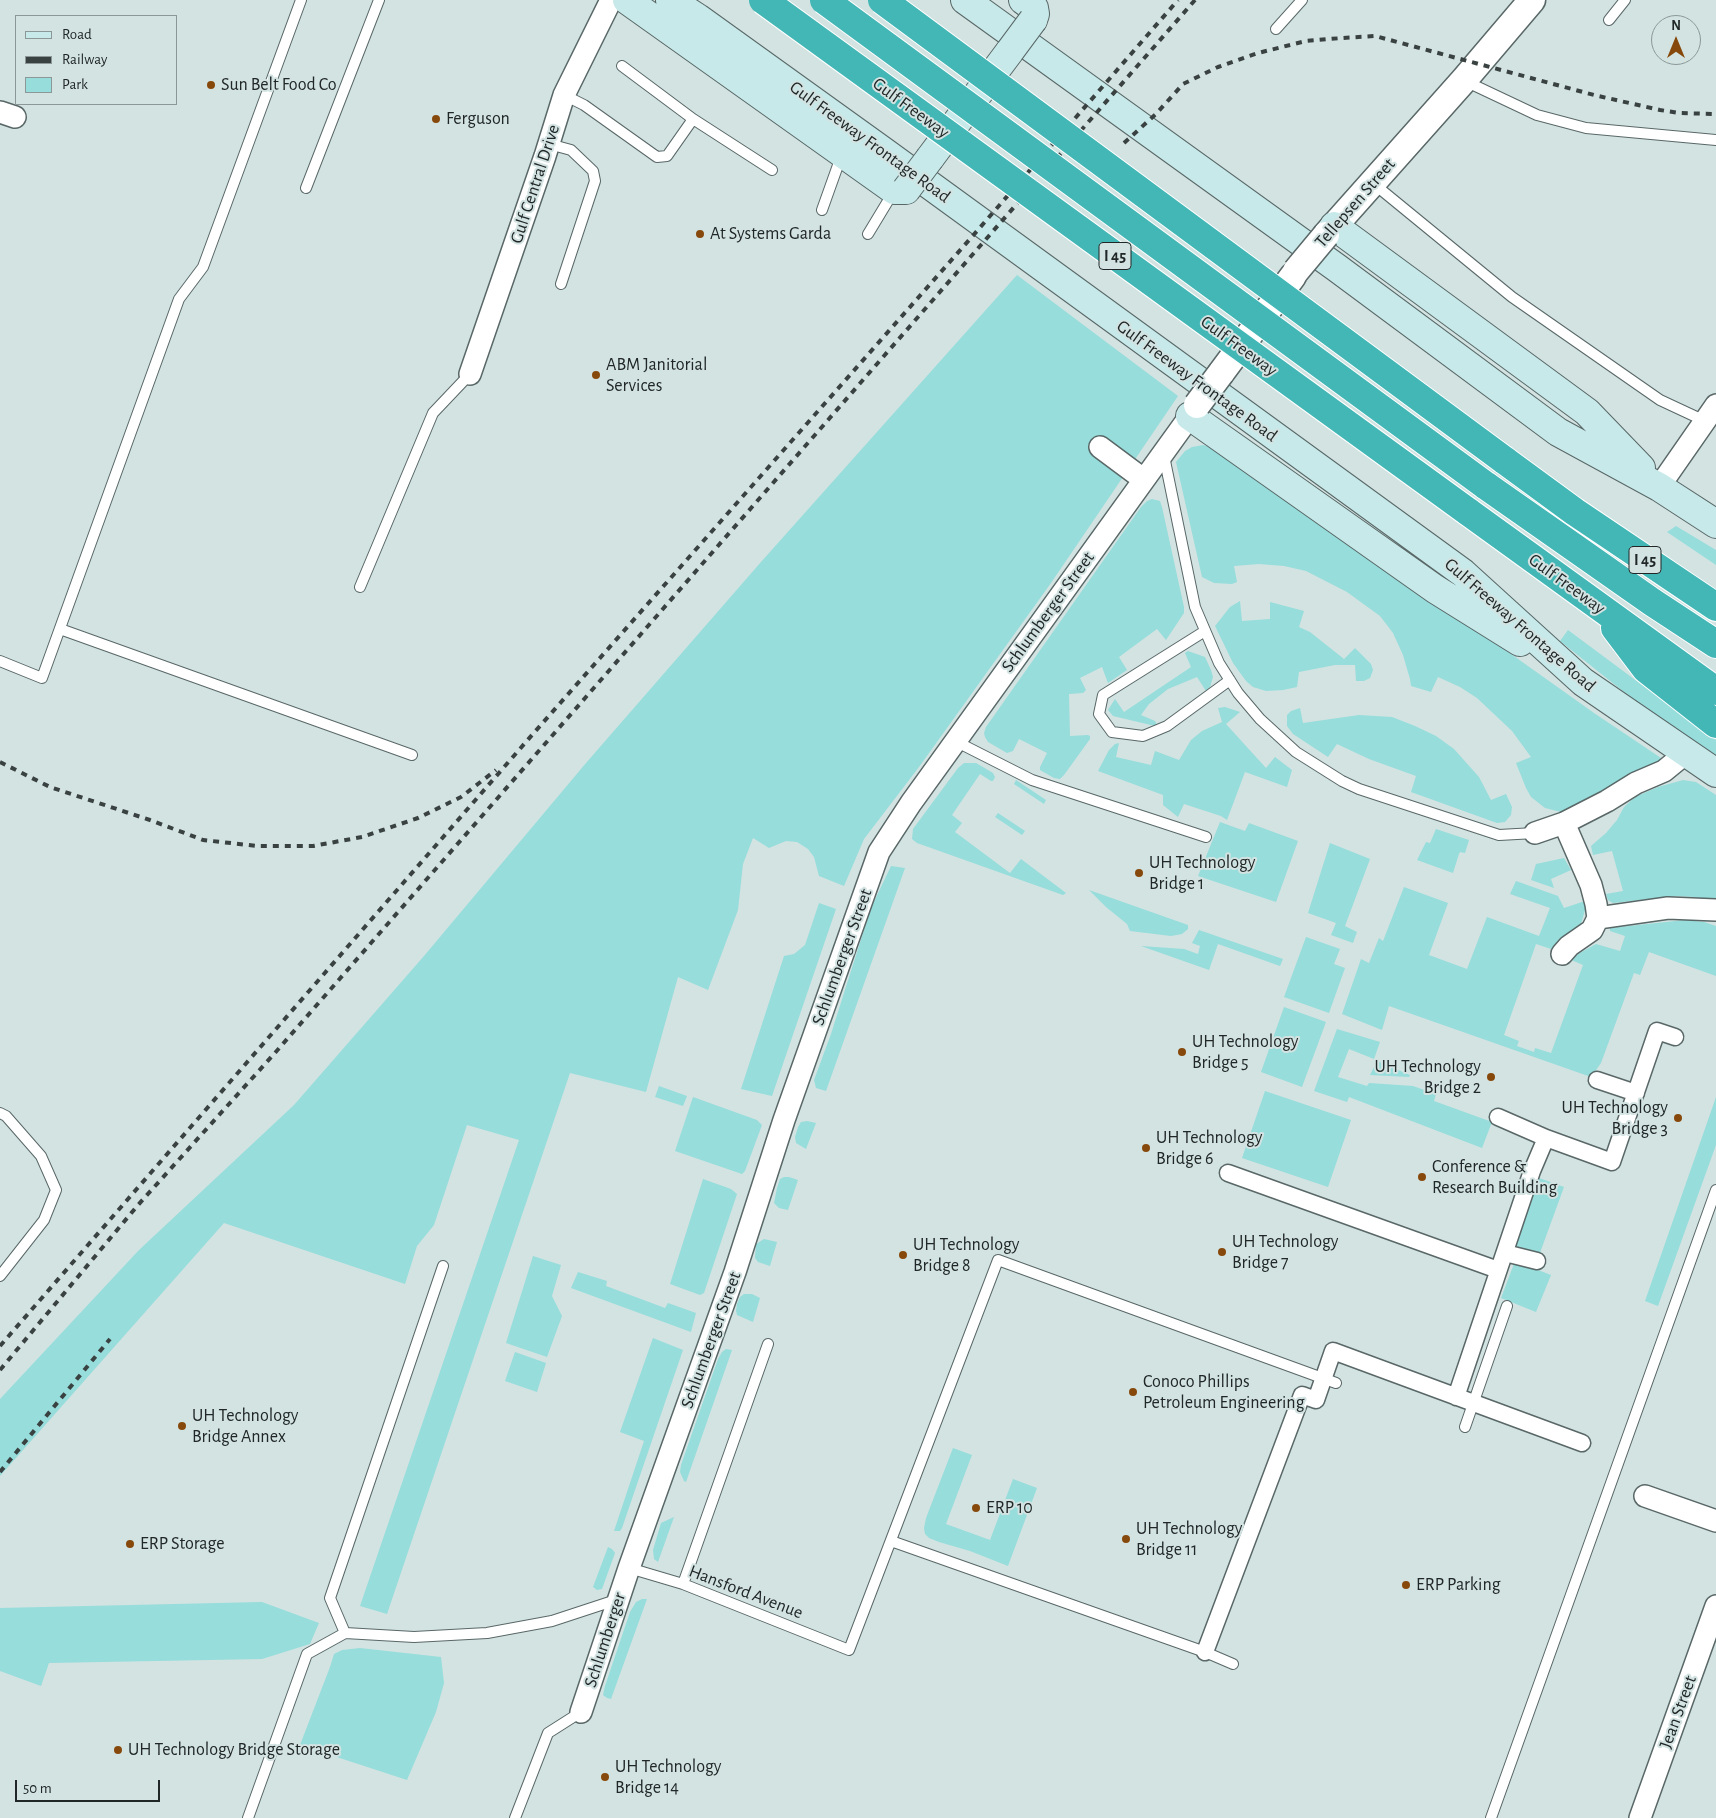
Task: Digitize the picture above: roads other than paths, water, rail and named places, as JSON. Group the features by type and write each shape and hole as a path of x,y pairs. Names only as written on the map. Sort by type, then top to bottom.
{"highway":[{"name":"Gulf Freeway","path":"763,0 1716,691"},
{"name":"Gulf Freeway","path":"824,0 1485,485 1652,602 1716,644"},
{"name":"I 45","path":"882,0 1574,512 1716,607"},
{"path":"1574,512 1716,596"},
{"path":"1600,607 1646,669 1716,724"}],"main road":[{"path":"627,0 842,153 900,190 930,158 1010,51 1028,10"},
{"name":"Gulf Freeway Frontage Road","path":"670,0 875,145 1463,573 1583,682 1716,773"},
{"path":"965,0 1329,263 1558,432 1659,487 1716,524"},
{"path":"1330,231 1587,412 1659,487"},
{"path":"1194,410 1435,589 1583,682"}],"street":[{"name":"Gulf Central Drive","path":"470,374 564,95 611,0"},
{"name":"Tellepsen Street","path":"1194,410 1296,271 1532,0"},
{"name":"Schlumberger Street","path":"629,1568 735,1272 790,1102 879,852 955,741 1194,410"},
{"path":"1659,487 1711,413"},
{"path":"1100,447 1143,479"},
{"path":"1534,832 1564,823 1607,802 1636,783 1664,771 1686,753"},
{"path":"1562,954 1569,946 1592,930 1598,918 1591,885 1564,823"},
{"path":"1598,918 1678,908 1716,910"},
{"path":"1498,1117 1546,1138 1612,1162 1657,1031 1675,1037"},
{"path":"1597,1080 1636,1093"},
{"path":"1456,1397 1532,1171 1546,1138"},
{"path":"1228,1173 1498,1270"},
{"path":"1505,1253 1537,1261"},
{"path":"1205,1652 1302,1395 1316,1400 1330,1380 1333,1351 1582,1443"},
{"path":"1645,1496 1716,1521"},
{"name":"Schlumberger","path":"581,1712 629,1568"},
{"name":"Jean Street","path":"1640,1818 1716,1606"}],"lane":[{"path":"0,661 42,678 179,299 203,267 301,0"},
{"path":"306,188 379,0"},
{"path":"1276,29 1302,0"},
{"path":"1609,20 1625,0"},
{"path":"622,66 693,119 772,170"},
{"path":"1464,80 1537,115 1586,128 1716,140"},
{"path":"564,95 584,105 657,157 667,156 693,119"},
{"path":"549,144 571,150 593,171 595,181 561,284"},
{"path":"822,210 842,153"},
{"path":"1373,183 1512,297 1660,400 1711,413"},
{"path":"868,234 900,190"},
{"path":"360,587 433,413 470,374"},
{"path":"1163,452 1195,607 1219,663 1238,693 1260,719 1296,752 1342,781 1359,789 1499,836 1514,836 1534,832"},
{"path":"60,629 412,755"},
{"path":"1205,631 1103,695 1099,714 1112,732 1143,736 1167,726 1230,680"},
{"path":"955,741 1032,780 1206,837"},
{"path":"0,1113 6,1116 41,1156 56,1190 44,1220 0,1276"},
{"path":"1490,1818 1716,1190"},
{"path":"1233,1664 1205,1652 891,1541 998,1260 1330,1380"},
{"path":"345,1633 330,1598 443,1266"},
{"path":"1465,1427 1507,1306"},
{"path":"684,1584 768,1344"},
{"name":"Hansford Avenue","path":"629,1568 684,1584 849,1650 891,1541"},
{"path":"248,1818 307,1654 345,1633 414,1637 487,1633 552,1621 619,1599"},
{"path":"515,1818 548,1733 581,1712"}],"railway":[{"path":"0,1346 532,735 970,239 1178,0"},
{"path":"0,1370 138,1205 274,1054 1195,0"},
{"path":"1124,143 1156,114 1183,84 1218,67 1258,53 1306,41 1375,36 1594,95 1679,113 1716,114"},
{"path":"0,762 50,787 150,820 203,840 257,846 313,846 362,837 418,818 461,797 496,770"},
{"path":"0,1472 110,1339"}],"place":[{"name":"Sun Belt Food Co","path":"211,85"},
{"name":"Ferguson","path":"436,119"},
{"name":"At Systems Garda","path":"700,234"},
{"name":"ABM Janitorial Services","path":"596,375"},
{"name":"UH Technology Bridge 1","path":"1139,873"},
{"name":"UH Technology Bridge 5","path":"1182,1052"},
{"name":"UH Technology Bridge 2","path":"1491,1077"},
{"name":"UH Technology Bridge 3","path":"1678,1118"},
{"name":"UH Technology Bridge 6","path":"1146,1148"},
{"name":"Conference & Research Building","path":"1422,1177"},
{"name":"UH Technology Bridge 7","path":"1222,1252"},
{"name":"UH Technology Bridge 8","path":"903,1255"},
{"name":"Conoco Phillips Petroleum Engineering","path":"1133,1392"},
{"name":"UH Technology Bridge Annex","path":"182,1426"},
{"name":"ERP 10","path":"976,1508"},
{"name":"UH Technology Bridge 11","path":"1126,1539"},
{"name":"ERP Storage","path":"130,1544"},
{"name":"ERP Parking","path":"1406,1585"},
{"name":"UH Technology Bridge Storage","path":"118,1750"},
{"name":"UH Technology Bridge 14","path":"605,1777"}]}
